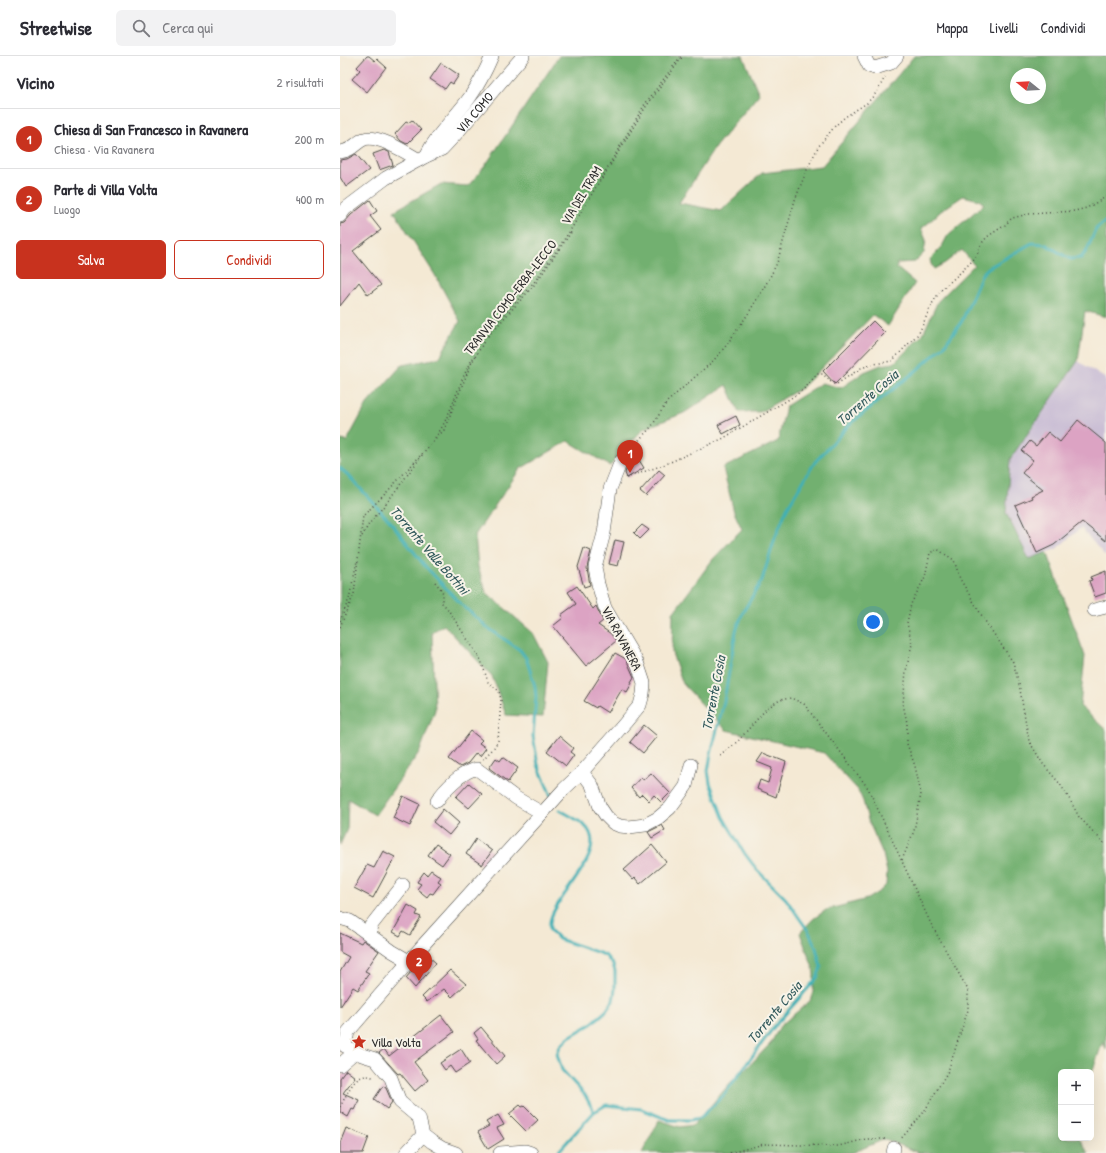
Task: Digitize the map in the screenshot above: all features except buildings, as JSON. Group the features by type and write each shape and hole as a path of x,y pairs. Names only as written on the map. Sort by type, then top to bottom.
{"street":[{"path":"340,152 347,151 365,139 374,139 386,142 423,158 444,128 470,97 492,56"},
{"name":"VIA COMO","path":"342,210 386,178 442,149 524,56"},
{"path":"864,56 869,66 875,68 894,59"},
{"name":"VIA RAVANERA","path":"350,1049 348,1032 545,810 582,772 640,705 644,683 637,662 605,608 595,567 604,533 610,489 621,461"},
{"path":"582,772 592,785 600,808 606,816 613,823 620,826 629,827 645,825 658,818 670,808 686,786 691,765"},
{"path":"437,801 441,794 460,777 470,769 477,769 516,798 545,810"},
{"path":"371,936 370,927 403,886"},
{"path":"340,918 350,921 392,951 410,961"},
{"path":"340,1065 350,1049 375,1059 391,1078 400,1102 419,1118 423,1135 442,1148 456,1153"},
{"path":"406,1153 423,1135"},
{"path":"500,1153 525,1151 531,1153"}],"path":[{"name":"VIA DEL TRAM","path":"361,537 363,516 444,430 471,364 492,328 535,281 570,231 645,104 682,56"},
{"name":"TRANVIA COMO-ERBA-LECCO","path":"340,620 354,582 361,537 369,524 388,502 437,435 444,423 474,356 491,332 535,284 569,236 644,108 682,56"},
{"path":"621,461 652,426 667,402 714,360 748,314 777,263 795,200 818,147 835,126 867,103 877,92 894,59"},
{"path":"613,479 629,478 666,464 722,439 796,395 806,387 817,374 822,374 834,384 837,384 861,368 892,361 919,333 932,304 940,291 976,256 982,243 987,237 1005,225 1012,218 1029,214 1075,212 1087,208 1106,197"},
{"path":"340,627 354,594 361,537"},
{"path":"902,860 914,831 921,794 915,766 907,744 907,723 903,704 906,671 912,644 907,622 911,604 925,577 930,553 937,549 954,560 960,579 985,621 1013,662 1019,684 1029,741 1043,764 1060,784 1079,817 1106,846"},
{"path":"435,582 443,591 444,596 441,602 447,608 481,660 488,682 499,691 501,700 498,740 493,749 479,764 477,769"},
{"path":"720,756 739,740 767,708 780,700 791,698 804,704 868,788 931,924 968,990 968,1010 948,1071 924,1112 891,1147 866,1139 839,1146 764,1144 730,1153"},
{"path":"340,1107 355,1080 360,1077 372,1076 393,1085"}],"shaded area":[{"path":"1078,361 1106,379 1106,557 1081,528 1056,549 1029,560 1006,513 1010,459"}],"green space":[{"path":"559,56 743,56 759,94 716,146 679,203 721,211 762,173 822,166 914,56 1106,56 1106,317 1085,311 1078,361 1010,459 1006,513 1029,559 1047,552 1085,656 1080,706 1106,730 1106,1050 1103,1041 1093,1069 1058,1069 1058,1141 1081,1141 1089,1153 919,1153 885,1139 852,1153 642,1153 659,1120 680,1127 693,1125 731,1082 771,1043 780,1026 810,1001 813,992 813,968 800,933 813,919 826,910 867,899 880,891 886,885 887,872 883,854 868,820 863,801 858,790 824,753 726,730 683,684 672,653 673,613 713,559 742,529 734,512 723,468 778,441 786,406 822,383 841,388 864,372 881,365 894,363 923,334 938,301 974,265 962,250 945,263 934,269 930,259 941,248 948,235 984,204 979,200 963,196 941,211 921,228 926,240 924,253 915,262 897,263 897,268 915,283 888,326 873,315 803,387 760,412 739,412 727,385 684,413 643,429 610,466 568,441 520,469 475,535 478,567 486,592 533,633 548,662 543,717 506,715 492,676 444,625 432,632 435,710 420,751 375,815 348,799 347,829 340,845 340,440 347,441 367,404 402,365 439,358 460,321 435,275 394,211 441,184 468,186 485,166"}],"waterway":[{"name":"Torrente Cosia","path":"557,1153 594,1112 606,1105 641,1109 669,1120 691,1120 700,1118 723,1096 773,1028 817,978 821,967 816,948 809,932 786,899 757,870 745,854 723,817 710,783 708,771 711,754 724,701 736,631 743,612 762,580 775,538 787,508 815,462 851,423 917,370 944,346 962,321 982,274 988,268 1032,243 1045,244 1070,259 1081,258 1087,250 1096,229 1106,221"},
{"name":"Torrente Valle Bottini","path":"340,468 389,520 425,566 462,605 488,628 520,650 526,658 535,686 536,697 533,736 538,765 551,796"},
{"name":"Torrente Valle Bottini","path":"560,810 584,825 591,835 592,847 581,872 556,908 550,921 550,930 559,939 605,955 613,965 615,971 615,990 613,1001 606,1011 591,1024 569,1037 560,1046 557,1054 562,1070 585,1095 594,1112"}],"place":[{"name":"Chiesa di San Francesco in Ravanera","path":"630,473"},
{"name":"Parte di Villa Volta","path":"419,981"},
{"name":"Villa Volta","path":"359,1042"}]}
